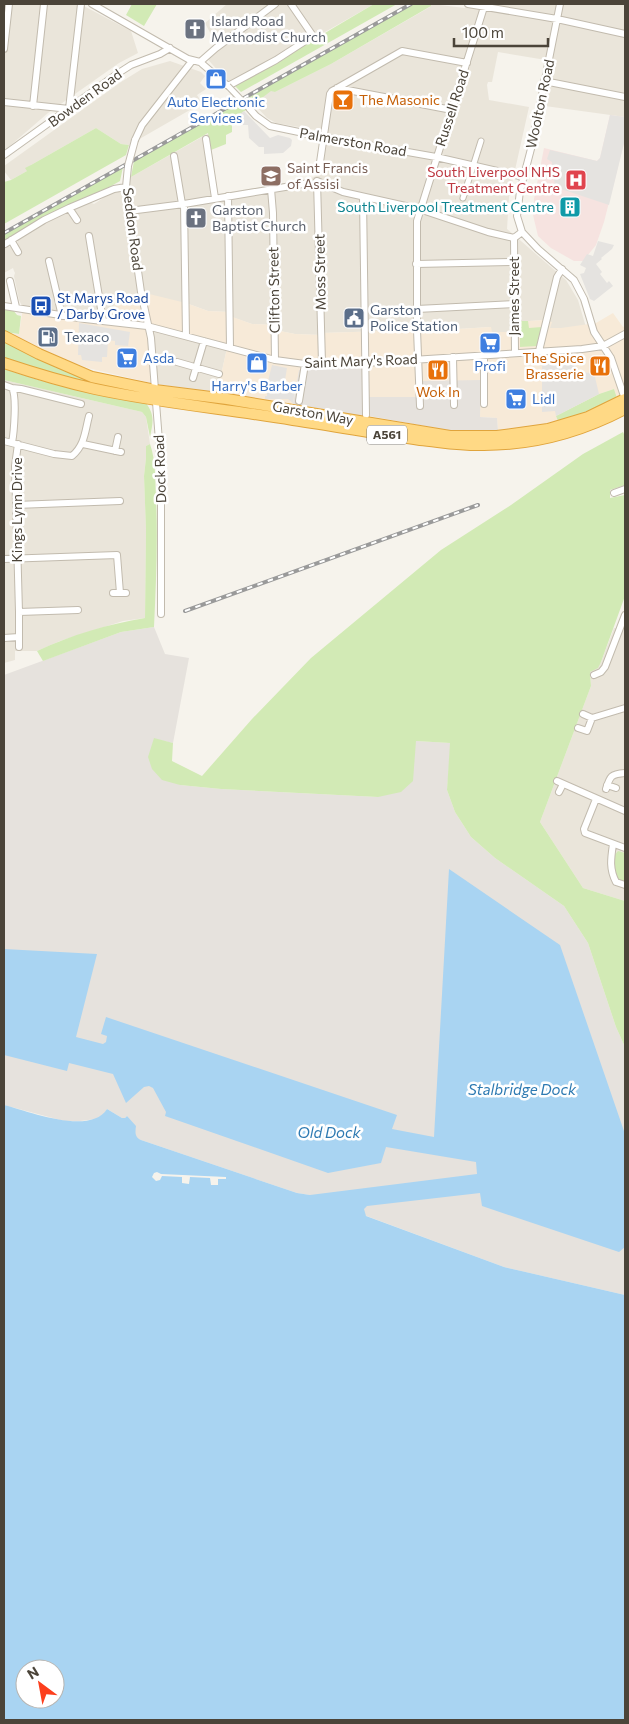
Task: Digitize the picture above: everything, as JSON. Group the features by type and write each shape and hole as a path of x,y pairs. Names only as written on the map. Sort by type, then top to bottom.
{"highway":[{"name":"Garston Way","path":"4,336 39,354 92,377 156,395"},
{"name":"Garston Way","path":"4,364 96,389 227,399 450,436 497,436 548,429 617,410 625,398"}],"street":[{"path":"4,49 9,4"},
{"path":"33,106 44,4"},
{"path":"4,102 69,109 81,4"},
{"path":"92,4 192,61 200,62 228,86 249,108"},
{"path":"200,62 275,4"},
{"path":"228,86 269,64 314,36 290,4"},
{"path":"468,4 557,19 625,34"},
{"name":"Woolton Road","path":"522,232 517,216 560,4"},
{"name":"Russell Road","path":"420,406 416,264 416,229 419,209 484,7"},
{"name":"Bowden Road","path":"4,155 131,65 160,54 170,48"},
{"path":"319,169 330,94 337,88 402,51 467,63"},
{"name":"Seddon Road","path":"147,326 126,187 128,166 135,140 142,126 192,61"},
{"path":"544,81 625,97"},
{"path":"337,88 452,110"},
{"name":"Palmerston Road","path":"249,108 270,126 436,156 473,166 524,176"},
{"path":"206,139 215,198"},
{"path":"463,198 481,141"},
{"path":"174,156 183,204 186,336"},
{"name":"Moss Street","path":"322,363 317,181 343,192 363,196"},
{"path":"130,211 309,183"},
{"path":"18,252 8,242 44,220 69,208 114,189 126,187"},
{"name":"Clifton Street","path":"271,190 275,360"},
{"path":"228,196 230,348"},
{"path":"366,415 363,196 419,209 488,232 514,238 522,232 538,249 574,280 584,299 594,332 612,358 625,398"},
{"path":"69,208 77,220"},
{"path":"89,236 103,321"},
{"name":"James Street","path":"514,238 515,353"},
{"path":"49,261 62,316"},
{"path":"416,264 514,262"},
{"path":"539,351 557,278 562,268"},
{"path":"10,281 16,307"},
{"path":"417,309 514,304"},
{"name":"Saint Mary's Road","path":"4,306 62,316 147,326 275,360 305,364 366,363 539,351 582,350 603,346 625,334"},
{"name":"Dock Road","path":"147,326 151,338 161,482 161,614"},
{"path":"193,378 204,341"},
{"path":"484,355 484,404"},
{"path":"453,357 454,404"},
{"path":"177,362 219,374"},
{"path":"299,401 305,364"},
{"path":"4,385 81,404"},
{"name":"Kings Lynn Drive","path":"12,388 15,417 19,647"},
{"path":"4,441 72,456 83,444 89,416"},
{"path":"83,444 118,452 118,436"},
{"path":"614,493 625,489"},
{"path":"16,506 120,501"},
{"path":"4,559 118,555 119,593"},
{"path":"19,612 78,610"},
{"path":"594,675 601,672 605,667 625,615"},
{"path":"4,638 19,636"},
{"path":"583,714 592,718 625,708"},
{"path":"578,728 587,731 592,718"},
{"path":"616,788 606,787 610,777 625,773"},
{"path":"559,792 560,783 625,811"},
{"path":"596,799 584,833 625,848"},
{"path":"613,844 610,866 612,875 616,882 625,885"}],"shaded area":[{"path":"4,4 80,4 131,31 138,53 119,63 48,113 4,151"},
{"path":"227,4 374,4 267,68 234,85 227,81 204,55 216,44 205,23"},
{"path":"431,4 465,8 468,4 625,4 625,117 545,106 552,61 498,52 492,82 488,82 487,85 489,100 529,107 509,197 507,229 566,280 578,300 588,334 549,345 544,320 515,322 514,332 491,332 491,327 417,333 417,330 321,333 321,335 295,334 275,330 274,325 252,324 229,316 229,312 208,311 186,303 142,297 120,301 114,297 116,323 23,308 19,300 13,268 4,273 4,245 11,247 16,254 18,239 52,219 89,202 94,204 114,191 129,190 131,177 209,133 218,194 309,179 321,174 327,132 276,123 267,118 254,104 271,90 275,92 331,64 430,7"},
{"path":"170,61 201,72 205,76 200,83 206,89 197,95 202,103 129,145 121,144 96,128 31,165 27,171 11,180 4,171 4,166 121,82 142,69"},
{"path":"244,111 270,138 278,135 290,138 292,140 291,146 283,153 264,154 264,147 259,147 249,138 248,125 237,122 237,116"},
{"name":"South Liverpool NHS Treatment Centre","path":"610,115 625,117 625,139 604,222 596,245 583,261 574,261 551,248 538,236 533,215 534,199 544,148 597,161 600,158"},
{"path":"610,115 625,117 625,139 609,205 555,187 552,162 547,159 550,150 597,161 600,158"},
{"path":"598,241 614,245 596,264 602,272 600,274 607,283 609,281 613,286 594,301 590,299 580,274 584,273 586,268 580,265 587,254 593,256"},
{"path":"141,292 186,303 208,311 229,312 230,316 252,324 275,325 275,330 295,334 321,335 321,333 417,330 418,333 491,327 492,332 514,332 514,322 544,320 552,322 550,328 561,328 596,323 613,313 623,327 625,326 625,394 617,398 614,389 599,394 556,416 558,421 545,425 498,431 497,418 480,417 481,380 423,397 362,397 362,366 299,371 293,404 217,393 227,348 148,326 155,384 88,368 52,355 21,340 14,334 19,334 23,308 116,323 114,297 119,297 120,301 135,299 142,297"},
{"path":"79,323 130,332 128,346 115,345 115,341 108,340 107,357 102,357 102,362 82,360 81,355 78,355"},
{"path":"147,326 227,348 217,393 155,384"},
{"path":"576,357 576,372 594,373 599,394 556,416 555,411 542,412 542,365"},
{"path":"272,365 287,368 285,380 282,384 294,386 293,403 288,399 265,399"},
{"path":"362,366 363,416 293,404 299,370"},
{"path":"4,380 142,412 146,417 150,444 146,446 144,476 146,530 145,618 123,621 60,641 37,651 15,651 15,660 4,663"},
{"path":"481,380 480,417 497,418 498,431 447,430 369,416 369,397 422,397 422,381"},
{"path":"154,627 165,654 189,658 173,743 154,739 180,785 221,789 378,797 416,741 451,743 447,790 455,812 471,837 495,858 564,906 588,943 616,1027 625,1047 625,1295 504,1267 310,1195 297,1193 141,1140 136,1138 127,1116 122,1118 107,1109 104,1114 96,1119 64,1121 4,1105 4,675 121,632"},
{"path":"614,628 625,629 625,901 583,888 540,822 591,686 590,672 601,662"}],"green space":[{"path":"132,4 157,4 144,26 126,15"},
{"path":"374,4 397,4 241,92 234,85 287,56"},
{"path":"413,4 431,4 431,6 331,64 275,92 271,91 254,104 247,98"},
{"path":"239,102 246,110 232,120 232,132 226,135 226,144 211,150 208,133 131,177 134,161"},
{"path":"96,128 121,144 129,145 126,155 4,224 4,182 27,171 25,168"},
{"path":"123,167 120,181 97,194 43,217 4,241 4,234"},
{"path":"4,310 13,310 17,315 21,316 19,334 4,332"},
{"path":"520,321 528,321 529,328 542,327 537,346 520,347"},
{"path":"4,340 79,377 142,394 90,384 4,360"},
{"path":"4,369 42,381 146,403 151,411 152,419 150,437 146,417 142,412 4,380"},
{"path":"614,389 617,398 577,416 558,421 556,416 599,394"},
{"path":"623,432 625,436 625,485 610,490 610,498 625,495 625,596 601,662 598,668 590,672 591,686 540,822 583,888 625,901 625,1047 616,1027 588,943 564,906 495,858 471,837 455,812 447,790 450,743 416,741 413,781 401,792 378,797 221,789 180,785 162,780 152,769 148,757 154,738 173,743 172,761 202,776 252,719 311,658 441,550 511,505 583,454"},
{"path":"150,444 154,463 157,513 154,627 121,632 43,661 37,651 50,645 118,623 145,618 146,530 144,476 146,446"},
{"path":"618,851 625,853 625,882 616,878 613,867 613,857"}],"water":[{"path":"449,869 560,945 625,1134 625,1247 619,1252 482,1206 480,1193 367,1206 364,1209 366,1216 504,1267 625,1295 625,1720 4,1720 4,1105 43,1116 73,1121 87,1121 99,1117 107,1109 122,1118 127,1116 136,1126 136,1134 141,1140 297,1193 310,1195 477,1174 476,1162 386,1147 381,1163 328,1173 165,1116 166,1112 153,1088 149,1086 144,1087 126,1103 113,1074 69,1063 67,1071 4,1055 4,949 97,954 76,1037 103,1044 106,1042 107,1036 101,1034 106,1017 397,1115 392,1129 434,1137"}],"pier":[{"path":"157,1172 161,1174 226,1177 226,1179 218,1179 218,1185 211,1185 210,1178 190,1177 189,1184 182,1183 182,1177 162,1176 160,1180 156,1181 152,1177"}],"railway":[{"path":"4,233 411,4"},
{"path":"185,611 478,505"}],"place":[{"name":"Island Road Methodist Church","path":"195,29"},
{"name":"Auto Electronic Services","path":"216,79"},
{"name":"The Masonic","path":"343,100"},
{"name":"Saint Francis of Assisi","path":"271,176"},
{"name":"South Liverpool NHS Treatment Centre","path":"576,180"},
{"name":"South Liverpool Treatment Centre","path":"570,207"},
{"name":"Garston Baptist Church","path":"196,218"},
{"name":"St Marys Road / Darby Grove","path":"41,306"},
{"name":"Garston Police Station","path":"354,318"},
{"name":"Texaco","path":"48,337"},
{"name":"Profi","path":"490,343"},
{"name":"Asda","path":"127,358"},
{"name":"Harry's Barber","path":"257,363"},
{"name":"The Spice Brasserie","path":"600,366"},
{"name":"Wok In","path":"438,370"},
{"name":"Lidl","path":"516,399"}],"water label":[{"name":"Stalbridge Dock","path":"522,1090"},
{"name":"Old Dock","path":"329,1133"}]}
